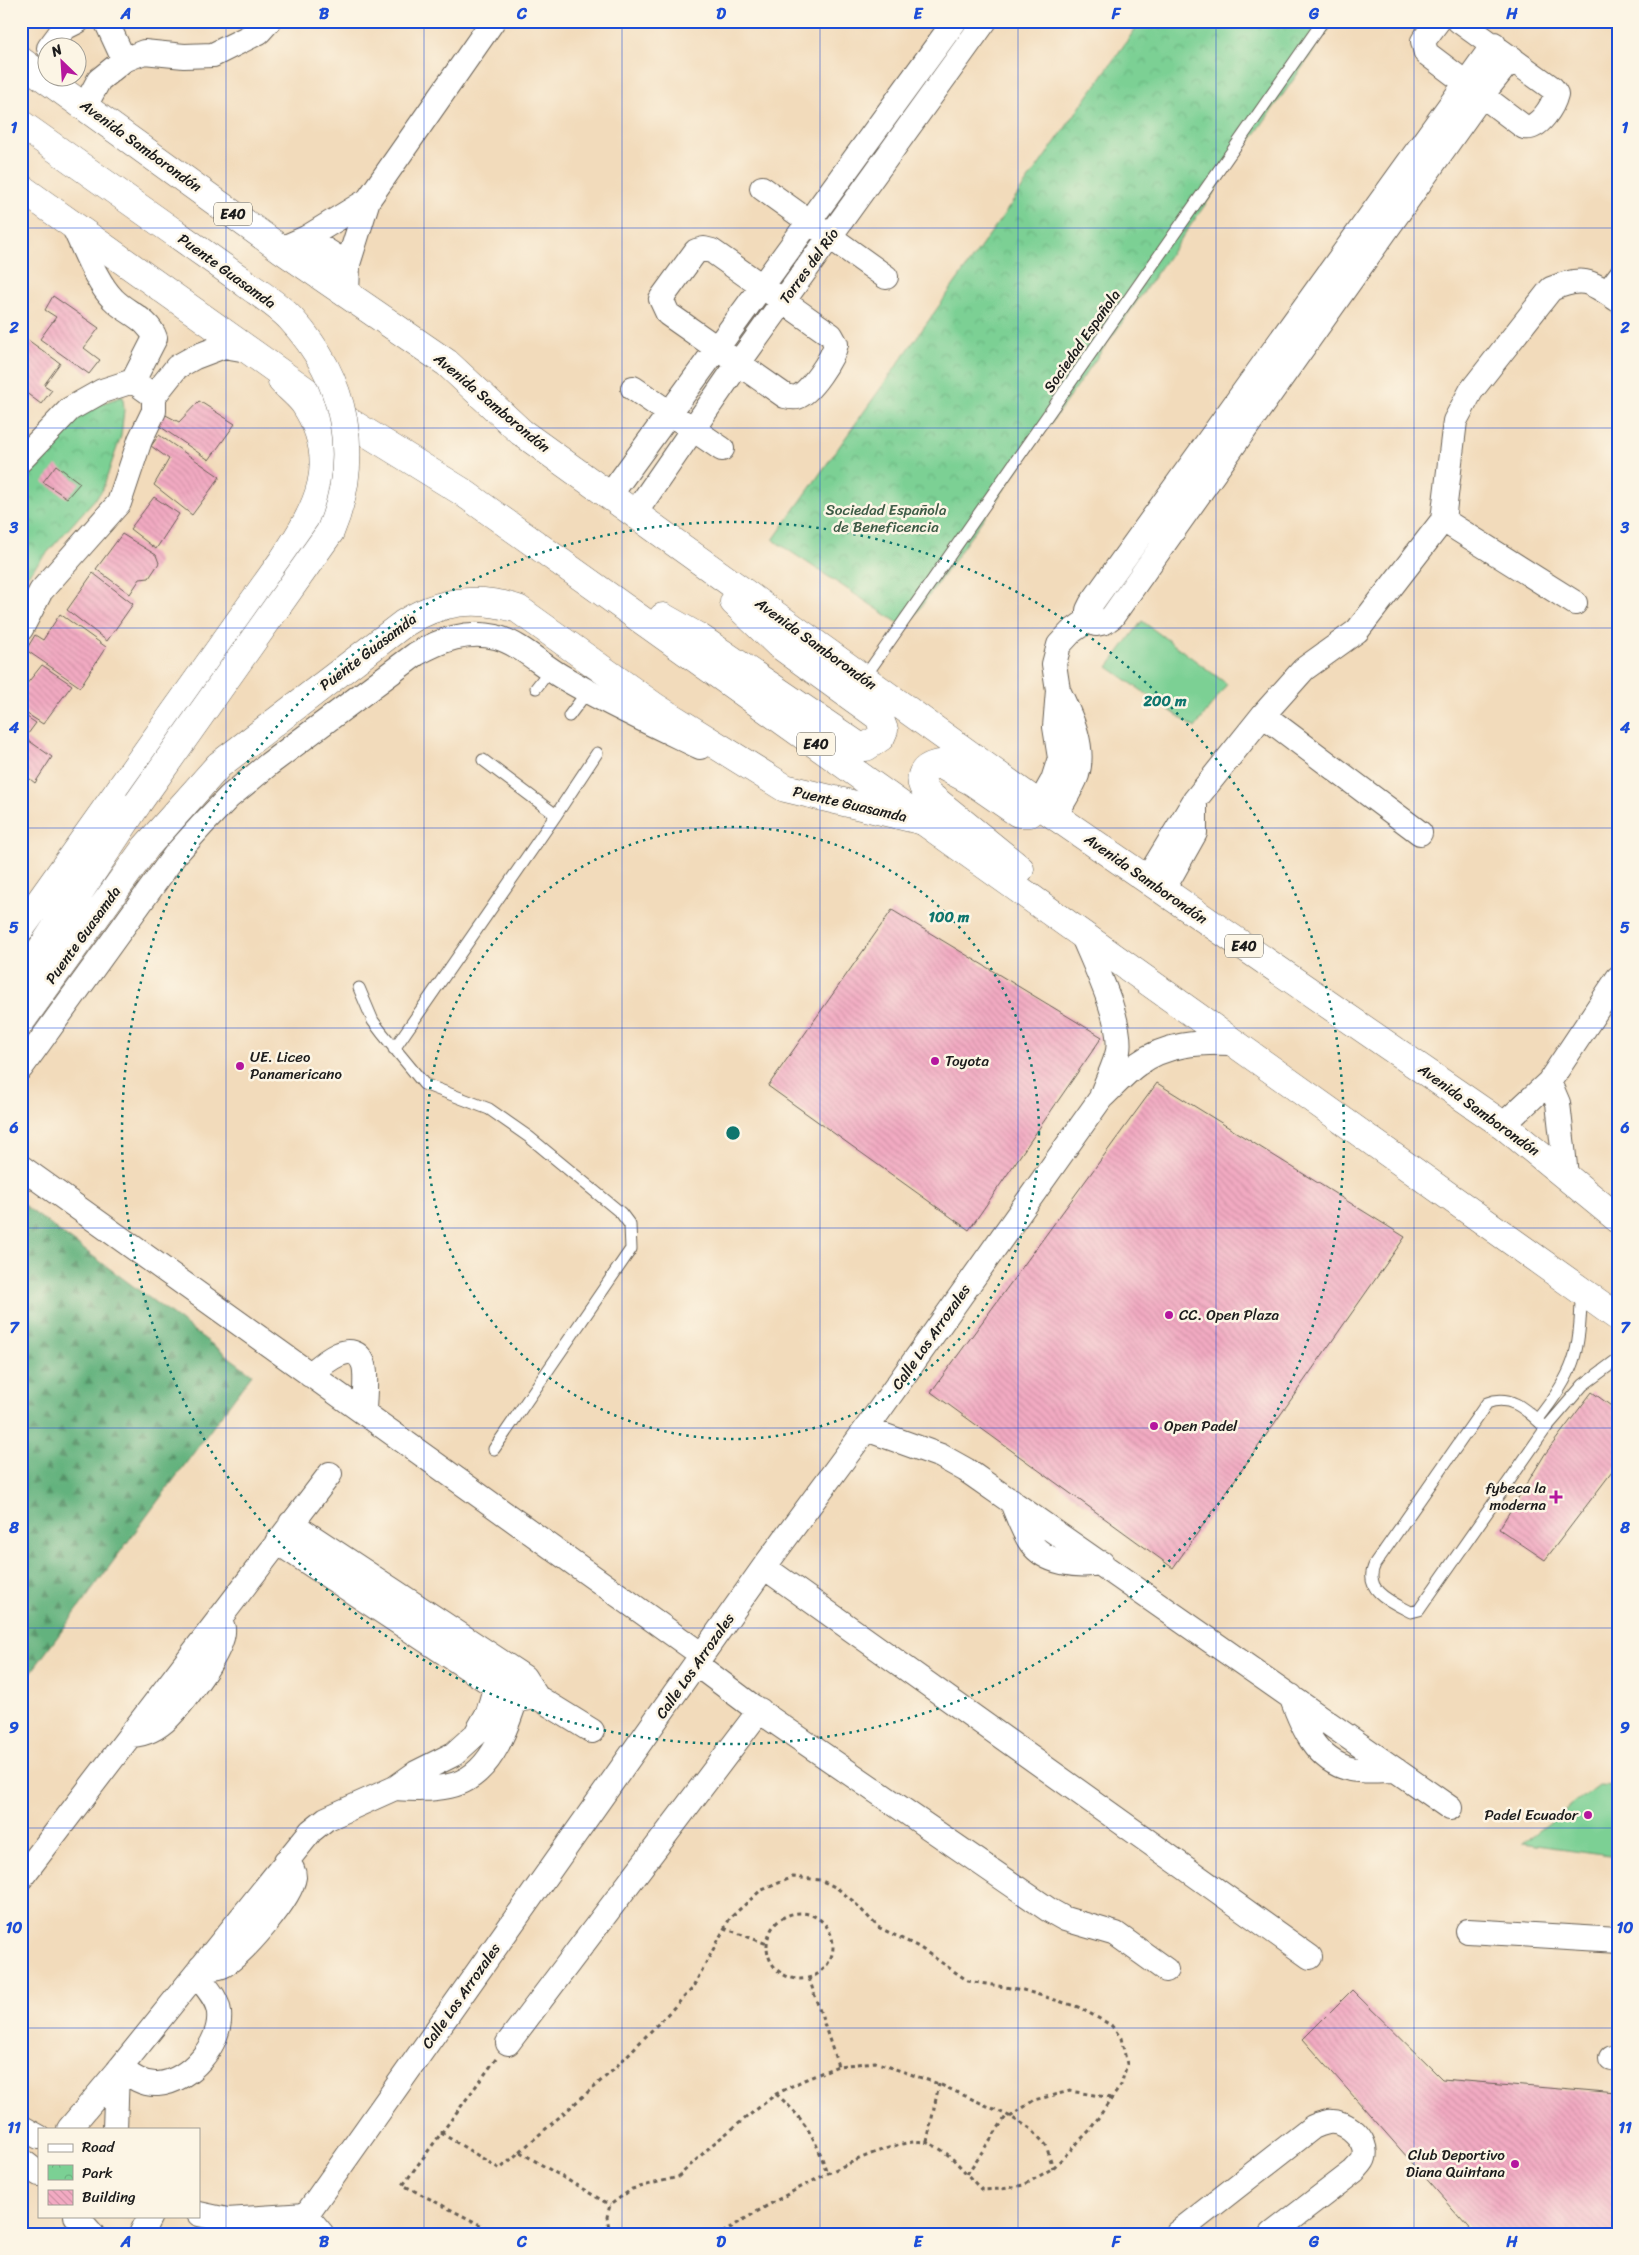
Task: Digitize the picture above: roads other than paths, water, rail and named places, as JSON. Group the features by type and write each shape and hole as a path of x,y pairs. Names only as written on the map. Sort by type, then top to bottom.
{"main road":[{"name":"Avenida Samborondón","path":"37,56 85,106 281,249 447,363 521,432 1047,810 1503,1124 1618,1219"},
{"name":"Puente Guasamda","path":"21,124 244,282 290,318 324,365 334,386 345,433 346,474 344,488 330,532 138,803 21,980"},
{"name":"E40","path":"21,188 348,421 461,491 1082,934 1231,1043 1618,1317"},
{"path":"21,928 305,528 316,506 322,482 324,461 322,443 314,423 303,402 252,354"},
{"path":"550,554 700,638 857,745 866,747 881,737 884,730 879,717 778,644 660,532"},
{"name":"Puente Guasamda","path":"21,1021 146,847 219,766 403,624 419,613 437,607 480,600 500,603 518,609 655,708 785,788 924,822"},
{"path":"1047,810 1018,813 973,782 939,764 925,769 920,776 920,783 928,795 1044,888 1082,934"}],"street":[{"path":"37,56 64,28 78,21"},
{"path":"106,21 124,60"},
{"path":"85,106 99,80 124,60 144,52 184,56 213,55 259,32 269,21"},
{"path":"347,295 348,264 368,200 493,21"},
{"name":"Torres del Río","path":"610,495 715,348 955,21"},
{"name":"Torres del Río","path":"635,513 738,364 986,21"},
{"path":"1438,21 1423,41 1426,53 1524,127 1530,128 1537,125 1555,100 1556,94 1552,88 1459,21"},
{"path":"1088,620 1096,624 1105,622 1112,617 1167,540 1238,420 1412,175 1503,51"},
{"path":"926,60 948,74"},
{"path":"879,125 901,138"},
{"path":"762,188 886,277"},
{"path":"281,249 306,238 368,200"},
{"path":"21,460 70,409 102,391 133,381 155,338 152,330 134,313 113,300 102,284 73,226"},
{"path":"306,238 348,264"},
{"path":"704,249 712,252 783,301 831,335 836,344 834,354 806,392 796,397 785,396 668,314 661,299 696,251 704,249"},
{"path":"1155,885 1195,833 1195,800 1263,715 1304,669 1357,631 1443,520 1455,421 1471,391 1551,289 1567,282 1588,281 1610,295"},
{"path":"21,629 41,591 119,503 140,440 154,411 154,396 177,367 195,357 224,346 252,354"},
{"path":"133,381 154,396"},
{"path":"633,388 722,449"},
{"path":"1088,620 1088,610 1148,526 1238,420"},
{"path":"1443,520 1575,603"},
{"path":"1148,526 1167,540"},
{"path":"1047,810 1060,758 1055,727 1058,690 1054,664 1059,645 1071,632 1088,620"},
{"path":"21,1068 175,855 229,797 269,764 416,654 436,643 456,636 496,637 518,648 543,679 587,692 785,788"},
{"path":"1263,715 1420,833"},
{"name":"Calle Los Arrozales","path":"1082,934 1113,1015 1117,1032 1118,1050 1101,1098"},
{"path":"1503,1124 1548,1082 1618,978"},
{"name":"Calle Los Arrozales","path":"289,2234 306,2216 764,1567 866,1429 1101,1098 1138,1064 1153,1055 1176,1046 1201,1042 1231,1043"},
{"path":"1548,1082 1558,1103 1562,1124 1566,1175"},
{"path":"1531,1099 1562,1124"},
{"path":"21,1167 364,1412 699,1660 760,1710 1049,1910 1065,1918 1116,1934 1166,1970"},
{"path":"310,1375 324,1362 337,1354 350,1353 359,1357 364,1366 364,1412"},
{"path":"866,1429 941,1456 966,1470 1012,1500 1450,1808"},
{"path":"21,1878 330,1474"},
{"path":"284,1532 397,1607 496,1686 526,1698 592,1731"},
{"path":"764,1567 1310,1957"},
{"path":"395,1788 448,1787 467,1778 486,1763 526,1698 524,1677 397,1607"},
{"path":"70,2128 119,2070 198,1970 212,1969 223,1965 242,1950 266,1923 288,1893 294,1876 291,1866 286,1860 310,1831 326,1819 395,1788 416,1773 454,1754 476,1734 488,1713 502,1664"},
{"path":"508,2043 760,1710"},
{"path":"1468,1930 1618,1940"},
{"path":"119,2070 140,2082 158,2084 174,2080 190,2069 208,2050 218,2029 219,2012 198,1970"},
{"path":"115,2128 119,2070"},
{"path":"1182,2232 1313,2127 1327,2122 1342,2123 1355,2132 1364,2147 1364,2160 1354,2171 1272,2234"},
{"path":"21,2127 38,2136"},
{"path":"200,2214 226,2220 306,2216 322,2234"},
{"path":"78,2218 92,2234"},
{"path":"141,2234 149,2218"}],"lane":[{"name":"Sociedad Española","path":"864,678 1323,21"},
{"path":"1610,295 1618,268"},
{"path":"569,716 587,692"},
{"path":"394,1049 556,816 597,753"},
{"path":"483,760 556,816"},
{"path":"359,988 373,1020 394,1049 424,1084 489,1109 537,1144 621,1213 630,1225 631,1249 494,1449"},
{"path":"1542,1424 1513,1402 1497,1399 1487,1403 1375,1564 1370,1574 1371,1582 1376,1590 1411,1612 1419,1610 1542,1424 1569,1375 1581,1325 1581,1291"},
{"path":"1542,1424 1583,1385 1618,1358"},
{"path":"1569,1375 1583,1385"}],"place":[{"name":"Toyota","path":"935,1061"},
{"name":"UE. Liceo Panamericano","path":"240,1066"},
{"name":"CC. Open Plaza","path":"1169,1315"},
{"name":"Open Padel","path":"1154,1426"},
{"name":"fybeca la moderna","path":"1556,1497"},
{"name":"Padel Ecuador","path":"1588,1815"},
{"name":"Club Deportivo Diana Quintana","path":"1515,2164"}],"park label":[{"name":"Sociedad Española de Beneficencia","path":"886,518"}]}
